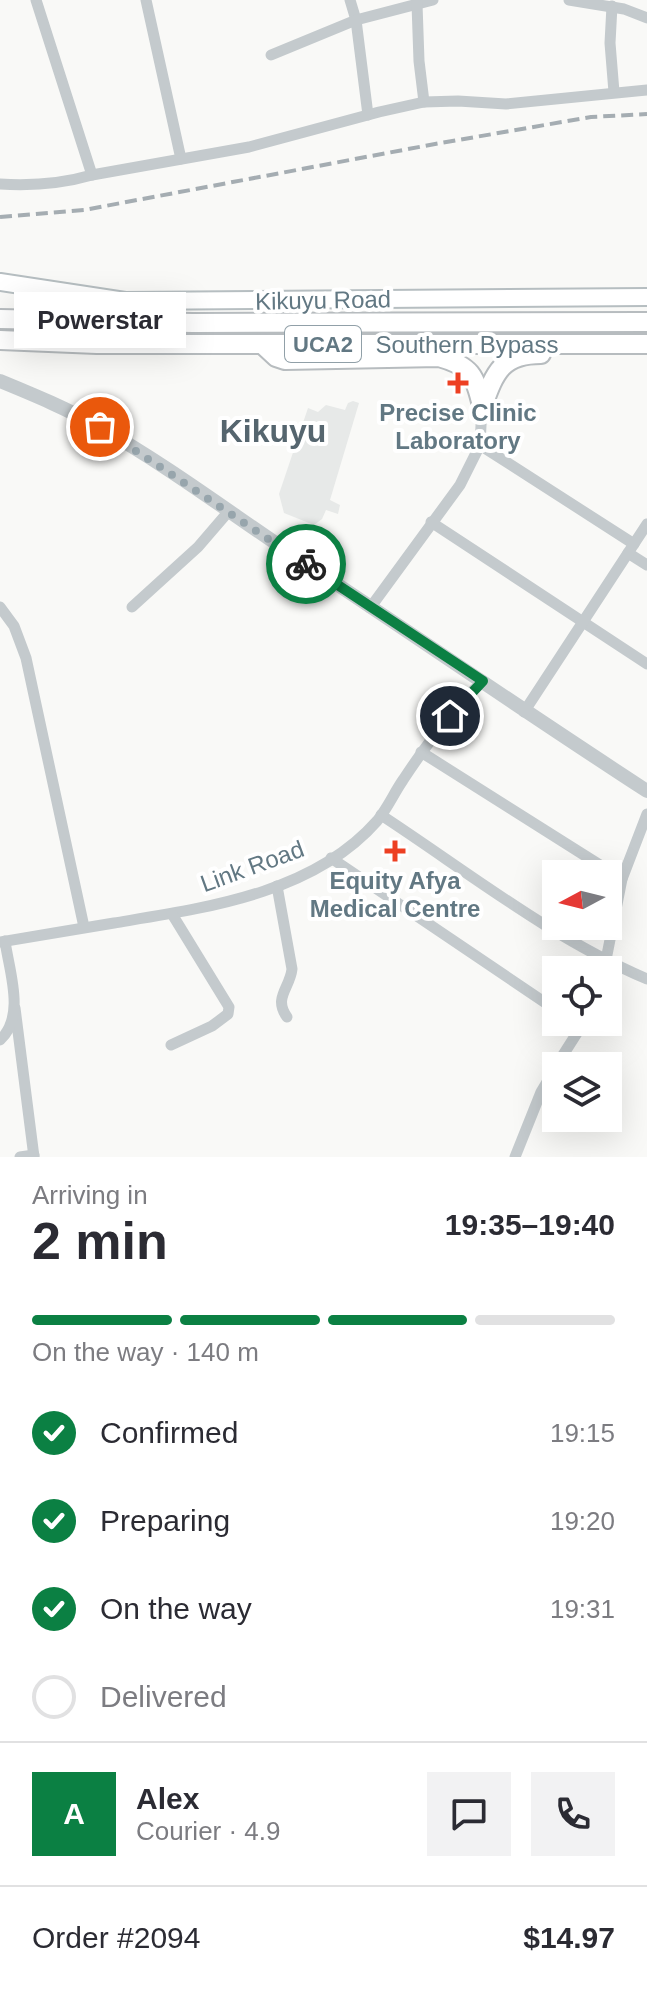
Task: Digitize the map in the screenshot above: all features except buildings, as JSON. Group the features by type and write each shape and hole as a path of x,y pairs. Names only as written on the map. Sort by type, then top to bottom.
{"highway":[{"name":"Southern Bypass","path":"0,319 193,323 647,322"},
{"name":"Southern Bypass","path":"0,340 97,344 647,344"},
{"path":"262,344 276,357 285,360 429,357 457,362 465,366 474,379 482,406"},
{"path":"482,406 493,377 509,359 533,354 628,356 647,351"}],"main road":[{"name":"Kikuyu Road","path":"0,282 125,301 647,297"}],"street":[{"path":"36,0 92,175"},
{"path":"146,0 181,159"},
{"path":"350,0 356,20 368,115"},
{"path":"271,55 356,20 433,0"},
{"path":"569,0 612,6 647,18"},
{"path":"417,4 424,102"},
{"path":"612,6 610,43 614,92"},
{"path":"0,184 48,184 271,142 424,102 506,104 647,90"},
{"path":"0,381 100,427 647,791"},
{"path":"370,608 460,485 480,445 482,406"},
{"path":"480,445 527,472 631,548 647,565"},
{"path":"132,607 198,547 229,511"},
{"path":"431,522 647,664"},
{"path":"524,712 647,524"},
{"path":"0,607 14,626 26,658 84,927"},
{"name":"Link Road","path":"2,941 172,914 236,899 309,873 347,848 381,815 421,752 483,681"},
{"path":"421,752 592,860"},
{"path":"622,879 647,814"},
{"path":"381,815 591,956"},
{"path":"331,858 542,1001"},
{"path":"277,886 292,969 291,978 280,998 280,1008 287,1017"},
{"path":"171,1045 212,1026 228,1014 229,1007 172,914"},
{"path":"2,941 15,1008 34,1156 20,1157"},
{"path":"622,971 647,979"},
{"path":"0,1040 10,1027 15,1008"},
{"path":"515,1157 542,1090"}],"shaded area":[{"path":"348,403 359,403 330,500 340,505 338,514 326,510 322,519 314,525 284,513 279,494 308,408 318,412 326,405 345,410"}],"railway":[{"path":"0,217 84,210 591,117 647,114"}],"way so far":[{"path":"100,427 306,564"}],"place":[{"name":"Precise Clinic Laboratory","path":"458,383"},
{"name":"Powerstar","path":"100,427"},
{"name":"Equity Afya Medical Centre","path":"395,851"}],"district":[{"name":"Kikuyu","path":"273,431"}],"route":[{"path":"306,564 483,681 450,716"}]}
